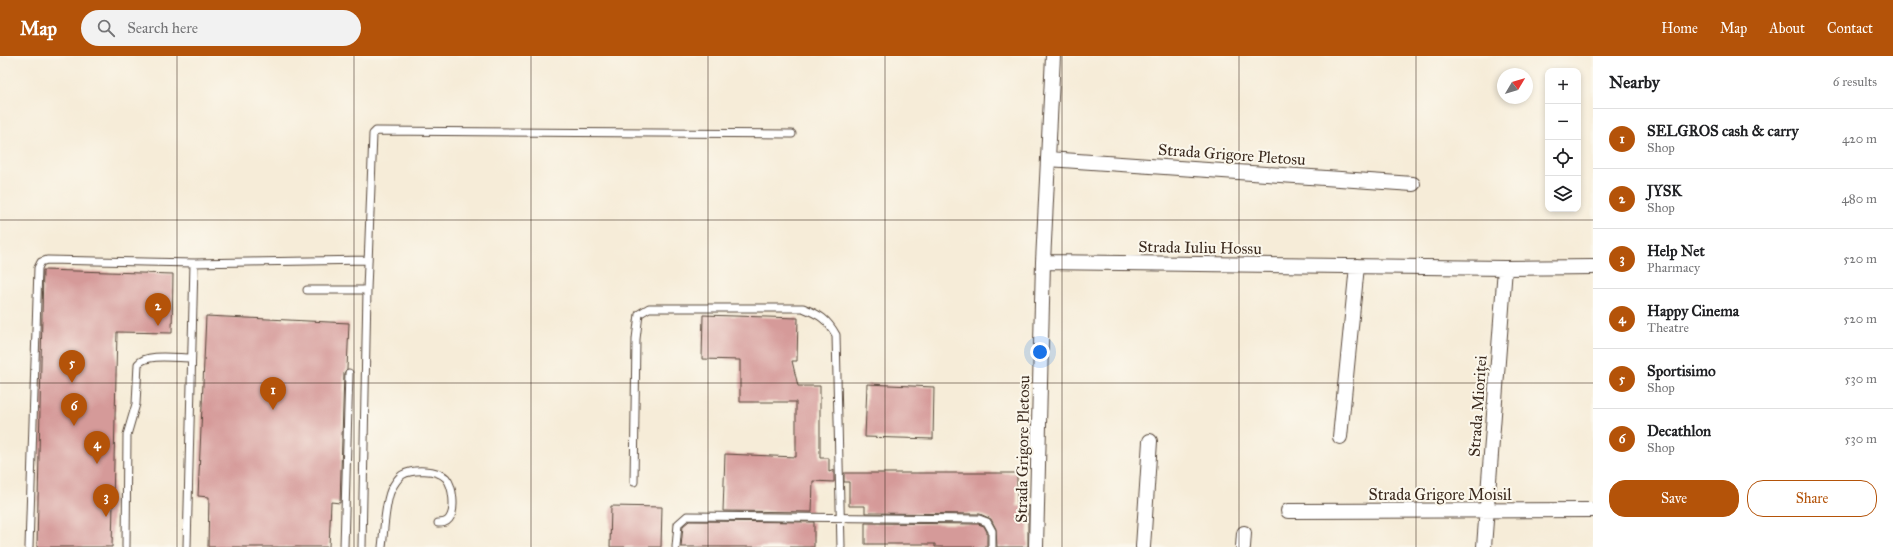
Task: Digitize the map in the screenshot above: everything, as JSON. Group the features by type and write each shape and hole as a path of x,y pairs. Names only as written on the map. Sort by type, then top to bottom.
{"street":[{"name":"Strada Grigore Pletosu","path":"1036,547 1043,262 1053,56"},
{"name":"Strada Grigore Pletosu","path":"1048,159 1413,184"},
{"name":"Strada Iuliu Hossu","path":"1043,262 1505,268 1593,267"},
{"path":"1340,437 1357,266"},
{"name":"Strada Mioriței","path":"1484,547 1505,268"},
{"path":"1143,547 1150,441"},
{"name":"Strada Grigore Moisil","path":"1288,512 1593,510"},
{"path":"1243,547 1244,533"}],"lane":[{"path":"362,547 371,138 376,131 792,134"},
{"path":"29,547 39,265 44,260 194,262 368,260"},
{"path":"187,547 194,262"},
{"path":"307,290 367,290"},
{"path":"634,482 636,339 639,314 649,308 803,308 819,315 830,324 836,336 841,547"},
{"path":"126,547 127,435 136,404 138,364 149,358 191,358"},
{"path":"344,547 349,373"},
{"path":"382,547 390,492 398,478 404,474 429,472 438,474 447,480 451,491 452,510 449,519 438,523"},
{"path":"676,547 678,524 687,516 979,518 987,522 992,531 992,547"}],"building":[{"path":"43,270 173,274 172,333 117,332 112,547 37,547"},
{"path":"703,315 798,318 797,361 792,361 798,386 820,386 820,458 829,458 829,472 834,470 834,482 813,481 812,512 723,511 725,454 796,457 796,402 740,402 740,360 702,359"},
{"path":"206,316 349,323 347,369 344,373 340,503 331,502 329,547 208,547 209,497 198,496"},
{"path":"867,384 934,387 933,439 865,437"},
{"path":"844,473 1017,473 1017,506 1028,506 1028,547 997,547 996,529 991,519 980,514 865,513 865,506 849,506 849,482 844,482"},
{"path":"611,506 662,507 661,547 610,547"},
{"path":"689,521 814,522 814,547 681,547 683,526"},
{"path":"865,523 978,524 984,526 987,532 987,547 935,547 935,544 865,544"}],"place":[{"name":"JYSK","path":"158,326"},
{"name":"Sportisimo","path":"72,383"},
{"name":"SELGROS cash & carry","path":"273,410"},
{"name":"Decathlon","path":"74,426"},
{"name":"Happy Cinema","path":"97,464"},
{"name":"Help Net","path":"106,517"}]}
